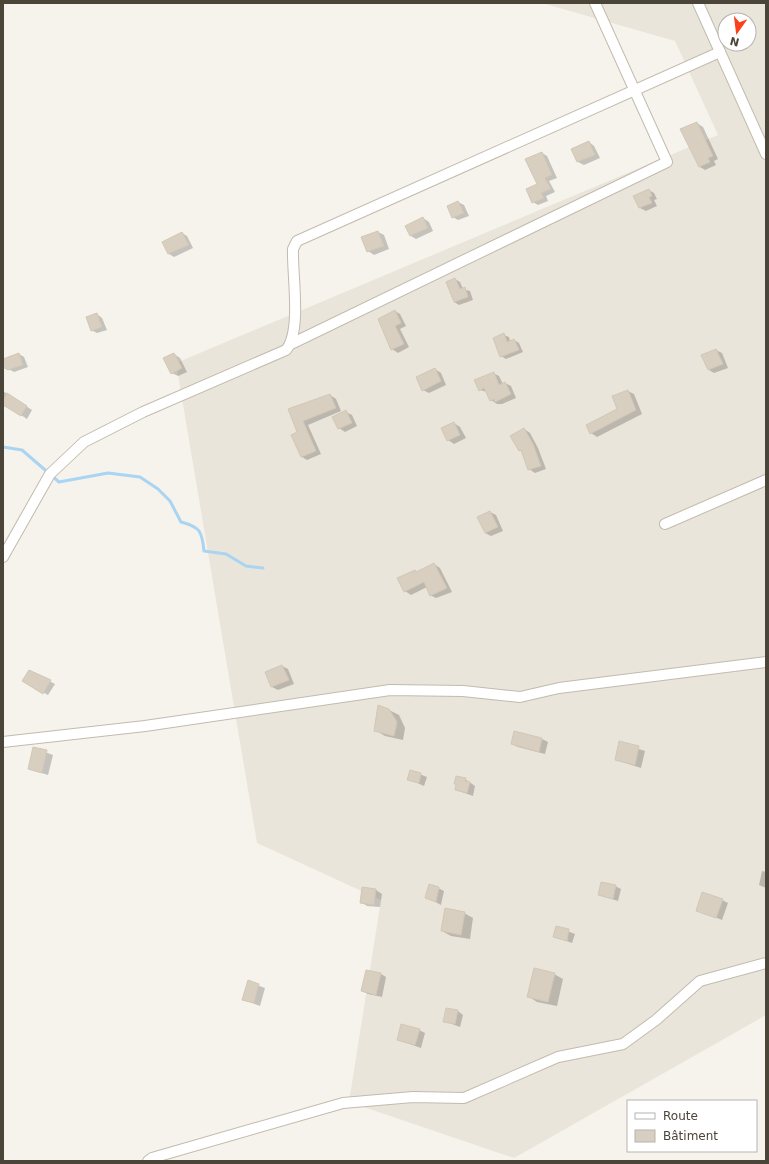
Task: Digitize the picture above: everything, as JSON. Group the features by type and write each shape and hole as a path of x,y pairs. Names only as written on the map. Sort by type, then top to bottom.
{"street":[{"path":"3,557 50,474 84,442 143,412 286,350 291,344 667,162 595,3"},
{"path":"698,3 717,45"},
{"path":"291,344 295,326 293,249 297,241 720,52 766,154"},
{"path":"665,524 766,480"},
{"path":"3,742 145,726 390,690 463,691 520,697 559,688 766,662"},
{"path":"148,1161 152,1158 343,1103 413,1097 464,1098 558,1057 623,1044 656,1020 700,981 766,962"}],"shaded area":[{"path":"542,3 766,3 766,1015 514,1158 349,1102 381,900 257,843 176,363 718,135 675,41"}],"building":[{"path":"697,122 713,156 708,158 710,162 699,167 680,129"},
{"path":"589,141 595,155 577,162 571,149"},
{"path":"542,152 552,175 545,178 551,189 541,193 544,198 532,203 526,189 537,184 525,159"},
{"path":"649,189 652,196 649,197 652,203 639,208 633,196"},
{"path":"458,201 464,213 452,218 447,206"},
{"path":"423,217 428,228 410,236 405,226"},
{"path":"378,231 384,246 367,252 361,237"},
{"path":"182,232 189,245 168,254 162,242"},
{"path":"455,278 460,289 465,287 468,297 454,302 446,282"},
{"path":"395,310 401,323 395,326 404,344 391,350 378,319"},
{"path":"97,313 102,327 91,331 86,317"},
{"path":"504,333 507,342 514,339 519,350 500,357 493,338"},
{"path":"716,349 723,364 708,370 701,355"},
{"path":"19,353 23,365 8,370 3,367 3,359"},
{"path":"174,353 182,368 171,374 163,358"},
{"path":"435,368 441,381 422,391 416,377"},
{"path":"494,372 499,385 505,382 511,394 495,402 494,399 490,401 484,388 479,391 474,380"},
{"path":"628,390 636,410 590,434 586,425 617,409 612,396"},
{"path":"7,393 27,406 21,416 3,405 3,400"},
{"path":"330,394 336,408 303,421 316,451 301,457 291,435 297,432 288,409"},
{"path":"346,410 352,423 338,429 332,417"},
{"path":"454,422 460,435 447,441 441,428"},
{"path":"524,428 533,444 541,466 528,470 521,450 519,451 510,436"},
{"path":"490,511 498,527 485,533 477,517"},
{"path":"434,563 447,588 430,596 424,582 404,592 397,578 415,570 416,572"},
{"path":"282,665 289,680 271,687 265,672"},
{"path":"29,670 51,680 43,694 22,681"},
{"path":"378,705 389,709 397,722 394,736 374,731"},
{"path":"514,731 542,738 539,752 511,744"},
{"path":"619,741 639,746 635,765 615,760"},
{"path":"33,747 47,750 42,773 28,769"},
{"path":"410,770 421,773 419,783 407,780"},
{"path":"456,776 466,778 465,781 470,782 467,793 455,790 456,784 454,784"},
{"path":"601,882 616,885 613,899 598,895"},
{"path":"429,884 439,887 436,902 425,898"},
{"path":"362,887 376,889 374,905 360,903"},
{"path":"702,892 723,899 716,918 696,911"},
{"path":"445,908 465,912 461,935 441,931"},
{"path":"556,926 569,929 567,941 553,937"},
{"path":"534,968 555,973 548,1002 527,997"},
{"path":"366,970 381,973 376,995 361,991"},
{"path":"248,980 259,984 254,1003 242,1000"},
{"path":"446,1008 458,1010 455,1024 443,1022"},
{"path":"401,1024 420,1029 415,1045 397,1040"}],"waterway":[{"path":"3,447 22,450 59,482 108,473 140,477 158,489 170,501 181,522 192,526 199,531 201,534 204,551 226,554 246,566 263,568"}]}
